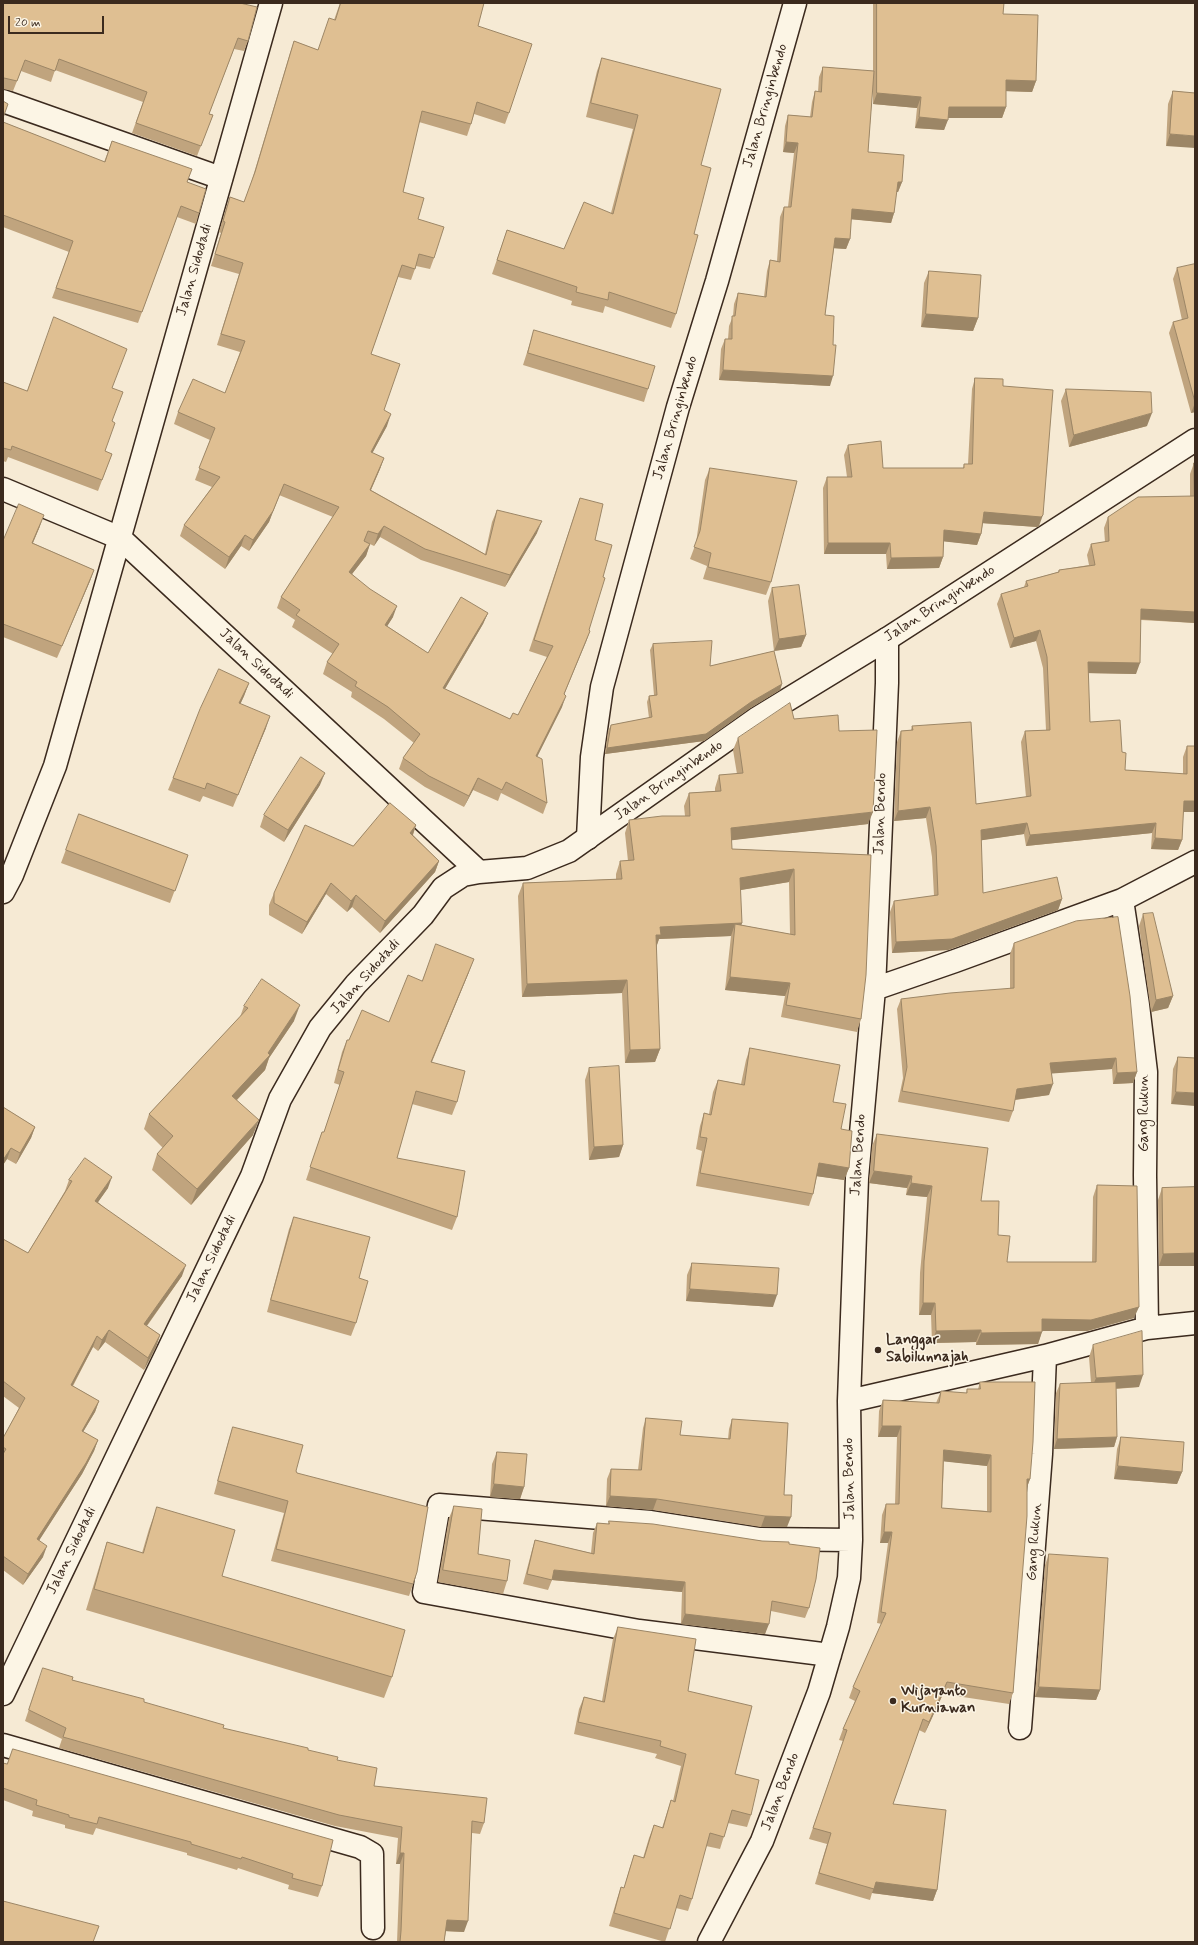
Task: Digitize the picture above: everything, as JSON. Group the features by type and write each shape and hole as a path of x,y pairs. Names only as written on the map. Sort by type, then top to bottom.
{"street":[{"name":"Jalan Sidodadi","path":"3,892 12,875 55,766 271,3"},
{"name":"Jalan Bringinbendo","path":"588,838 592,757 602,687 678,407 717,282 795,3"},
{"path":"3,101 221,178"},
{"name":"Jalan Bringinbendo","path":"527,868 569,851 756,719 887,639 1195,440"},
{"path":"3,490 120,538"},
{"name":"Jalan Sidodadi","path":"120,538 479,872"},
{"name":"Jalan Bendo","path":"709,1942 762,1841 818,1692 830,1655 849,1578 851,1540 849,1401 857,1178 874,989 887,683 887,639"},
{"path":"874,989 1122,900 1195,862"},
{"name":"Jalan Sidodadi","path":"3,1694 252,1176 280,1099 320,1028 356,984 423,915 443,888 463,875 479,872 527,868"},
{"name":"Gang Rukun","path":"1122,900 1138,1005 1146,1072 1145,1176 1147,1328"},
{"path":"849,1401 1045,1356 1147,1328 1195,1323"},
{"name":"Gang Rukun","path":"1020,1728 1041,1454 1045,1356"},
{"path":"830,1655 639,1632 424,1592 439,1505 651,1522 760,1539 851,1540"},
{"path":"3,1745 360,1847 372,1854 373,1928"}],"building":[{"path":"3,3 240,3 257,7 248,41 238,38 209,114 213,115 201,146 136,123 147,92 59,59 55,71 25,60 17,81 3,79"},
{"path":"341,3 484,3 478,26 532,44 509,113 477,102 471,124 422,111 403,192 424,198 418,219 444,227 434,258 419,254 415,269 402,265 371,354 400,364 384,410 391,414 371,452 384,458 370,490 486,555 497,510 542,521 510,575 425,549 384,526 378,534 368,531 364,541 370,544 349,572 370,589 397,606 385,625 428,653 461,597 488,613 443,688 510,719 513,713 518,715 553,646 534,640 580,498 603,504 595,540 612,545 603,577 605,578 589,630 590,631 564,694 566,696 536,756 542,759 547,803 506,782 502,790 478,778 469,796 429,776 403,758 420,734 388,707 355,686 357,682 327,662 339,644 296,615 300,610 281,597 339,507 284,484 273,511 253,540 245,535 229,557 184,525 220,477 199,468 215,428 178,412 193,379 225,393 245,341 221,334 243,263 215,254 225,222 223,221 230,197 244,202 255,172 294,41 318,50 329,18 335,20"},
{"path":"877,3 1004,3 1003,14 1038,15 1036,81 1006,80 1006,107 949,107 948,120 919,117 921,97 877,93"},
{"path":"602,58 721,89 701,165 711,168 694,234 698,235 676,314 609,292 608,300 576,292 577,287 497,260 507,230 564,249 584,202 613,214 638,115 591,103"},
{"path":"823,67 874,71 868,152 904,155 902,182 898,182 894,213 852,209 850,239 835,238 825,315 834,316 833,345 836,345 833,376 723,370 725,339 732,339 732,316 735,316 738,293 766,297 770,260 780,262 784,207 791,207 798,143 786,142 788,115 812,117 815,91 821,92"},
{"path":"1173,91 1195,93 1195,136 1170,134"},
{"path":"3,101 8,104 3,118"},
{"path":"3,122 105,162 112,141 192,169 187,182 206,189 199,213 181,206 142,312 56,288 73,241 3,215"},
{"path":"1195,264 1195,402 1173,322 1188,318 1177,268"},
{"path":"929,271 981,275 978,318 926,314"},
{"path":"54,317 127,349 112,388 123,392 112,421 115,423 105,451 112,454 102,480 12,446 11,450 3,448 3,382 27,391"},
{"path":"534,330 655,366 648,389 528,353"},
{"path":"975,378 1003,379 1003,386 1053,390 1043,515 1041,517 984,512 981,534 944,530 943,557 891,558 890,543 828,543 827,477 852,477 848,445 881,441 883,468 964,468 964,464 972,464"},
{"path":"1066,389 1151,392 1152,413 1074,435"},
{"path":"1194,463 1195,612 1141,609 1140,663 1088,662 1090,722 1120,720 1122,752 1126,753 1125,770 1187,774 1187,746 1195,746 1195,801 1184,801 1182,840 1155,838 1156,823 1030,835 1027,823 981,830 983,893 1057,877 1062,899 952,939 896,942 894,901 938,895 936,846 930,807 898,811 901,731 913,730 912,726 971,722 976,804 1031,796 1025,731 1050,730 1047,657 1040,630 1014,638 1001,594 1028,586 1026,581 1059,572 1059,570 1095,565 1091,544 1109,541 1108,517 1138,497 1194,496"},
{"path":"710,468 797,481 771,582 708,567 711,553 694,547 700,531"},
{"path":"19,504 44,515 32,543 94,570 62,646 3,624 3,541"},
{"path":"799,585 806,635 779,639 772,588"},
{"path":"712,641 710,666 774,651 782,684 751,702 706,734 607,748 611,725 652,717 649,696 657,695 653,644"},
{"path":"219,669 249,683 239,703 270,716 238,795 207,783 205,789 173,778 200,709"},
{"path":"790,703 794,719 838,715 839,731 877,730 873,812 731,828 732,849 871,855 866,975 861,1019 786,1005 790,983 730,977 735,924 795,935 794,869 740,878 742,923 660,927 661,935 656,935 660,1049 630,1050 627,980 527,984 523,883 622,879 620,861 634,860 629,820 662,816 690,816 689,793 721,791 719,775 743,773 738,738"},
{"path":"301,757 325,773 288,830 264,815"},
{"path":"390,803 416,825 410,833 439,861 385,921 356,895 351,901 331,883 307,922 274,903 274,893 305,825 353,846"},
{"path":"79,814 188,855 175,891 66,850"},
{"path":"1153,913 1173,996 1156,1000 1143,914"},
{"path":"1118,917 1130,996 1137,1072 1117,1073 1116,1058 1050,1063 1053,1084 1017,1089 1013,1111 902,1091 907,1067 901,999 950,993 1014,988 1014,943 1076,921"},
{"path":"436,944 474,959 431,1062 465,1071 457,1102 416,1091 397,1158 465,1171 457,1217 310,1167 322,1132 324,1132 344,1072 338,1070 347,1040 349,1040 362,1010 389,1022 408,975 422,981"},
{"path":"262,979 300,1005 268,1053 270,1055 232,1096 259,1120 197,1189 157,1154 173,1136 149,1114 248,1008 244,1006"},
{"path":"750,1048 840,1065 833,1102 846,1104 841,1129 852,1131 849,1168 819,1163 813,1194 700,1173 707,1138 700,1137 704,1113 711,1115 718,1080 744,1085"},
{"path":"1178,1057 1195,1058 1195,1093 1176,1092"},
{"path":"619,1066 623,1145 594,1147 589,1068"},
{"path":"3,1107 35,1127 20,1153 11,1148 3,1160"},
{"path":"877,1134 988,1148 981,1201 999,1201 998,1235 1010,1236 1007,1262 1096,1262 1097,1185 1137,1186 1139,1307 1091,1320 1042,1319 1042,1332 981,1333 981,1330 936,1331 935,1303 923,1303 924,1261 932,1186 911,1183 912,1176 874,1171"},
{"path":"85,1158 112,1177 95,1201 186,1265 144,1324 160,1335 148,1358 109,1330 102,1340 97,1336 71,1385 99,1401 82,1431 98,1440 86,1463 37,1539 47,1546 28,1574 3,1556 3,1454 6,1449 3,1447 3,1438 25,1398 3,1381 3,1239 28,1253 72,1181 69,1180"},
{"path":"1195,1187 1195,1253 1163,1254 1162,1188"},
{"path":"294,1217 370,1237 359,1278 368,1281 356,1323 271,1300"},
{"path":"692,1263 779,1268 777,1295 690,1289"},
{"path":"1142,1331 1143,1375 1096,1378 1093,1345"},
{"path":"980,1382 1035,1382 1033,1442 1030,1479 1027,1479 1027,1516 1013,1693 947,1682 929,1722 923,1719 893,1804 946,1810 937,1890 876,1882 874,1889 819,1873 831,1833 813,1828 847,1730 843,1729 860,1691 853,1687 886,1613 881,1612 892,1532 884,1532 886,1504 899,1504 901,1426 882,1426 883,1400 939,1403 941,1391 967,1393 967,1389 980,1389","holes":["944,1450 991,1455 991,1512 942,1508"]},
{"path":"1116,1382 1117,1437 1057,1439 1060,1384"},
{"path":"646,1418 682,1421 680,1435 730,1439 732,1419 788,1423 784,1495 792,1495 791,1517 765,1516 657,1499 610,1496 611,1469 641,1470"},
{"path":"233,1427 303,1445 296,1471 297,1473 428,1507 417,1572 413,1584 276,1549 288,1501 218,1481"},
{"path":"1121,1437 1184,1442 1182,1472 1118,1466"},
{"path":"497,1452 527,1454 524,1487 494,1484"},
{"path":"454,1506 482,1509 478,1554 510,1560 507,1581 443,1570"},
{"path":"157,1507 235,1530 222,1576 405,1630 392,1677 94,1589 107,1542 143,1553"},
{"path":"609,1521 653,1524 762,1541 789,1542 789,1544 820,1548 816,1579 809,1608 772,1601 769,1624 685,1614 685,1582 554,1570 552,1580 527,1574 535,1540 594,1554 597,1523 609,1524"},
{"path":"1049,1554 1108,1558 1100,1690 1039,1687"},
{"path":"618,1627 696,1639 688,1691 752,1706 735,1774 759,1780 751,1815 732,1810 724,1837 710,1833 692,1899 680,1895 670,1929 614,1913 621,1887 624,1888 634,1855 644,1858 654,1825 663,1828 671,1800 675,1802 686,1754 660,1746 661,1741 578,1722 584,1697 604,1702"},
{"path":"43,1668 73,1677 72,1680 144,1699 144,1702 224,1725 223,1728 308,1748 308,1750 338,1757 337,1760 377,1768 374,1786 487,1798 484,1823 472,1821 468,1921 447,1920 444,1942 400,1942 404,1853 400,1853 402,1827 339,1815 63,1737 66,1728 29,1710"},
{"path":"13,1749 333,1840 322,1886 292,1878 293,1874 242,1857 241,1859 191,1844 191,1842 99,1817 97,1824 69,1817 69,1815 36,1805 37,1800 3,1788 3,1763 7,1764"},
{"path":"3,1901 99,1926 93,1942 3,1942"}],"place":[{"name":"Langgar Sabilunnajah","path":"878,1350"},
{"name":"Wijayanto Kurniawan","path":"893,1701"}]}
